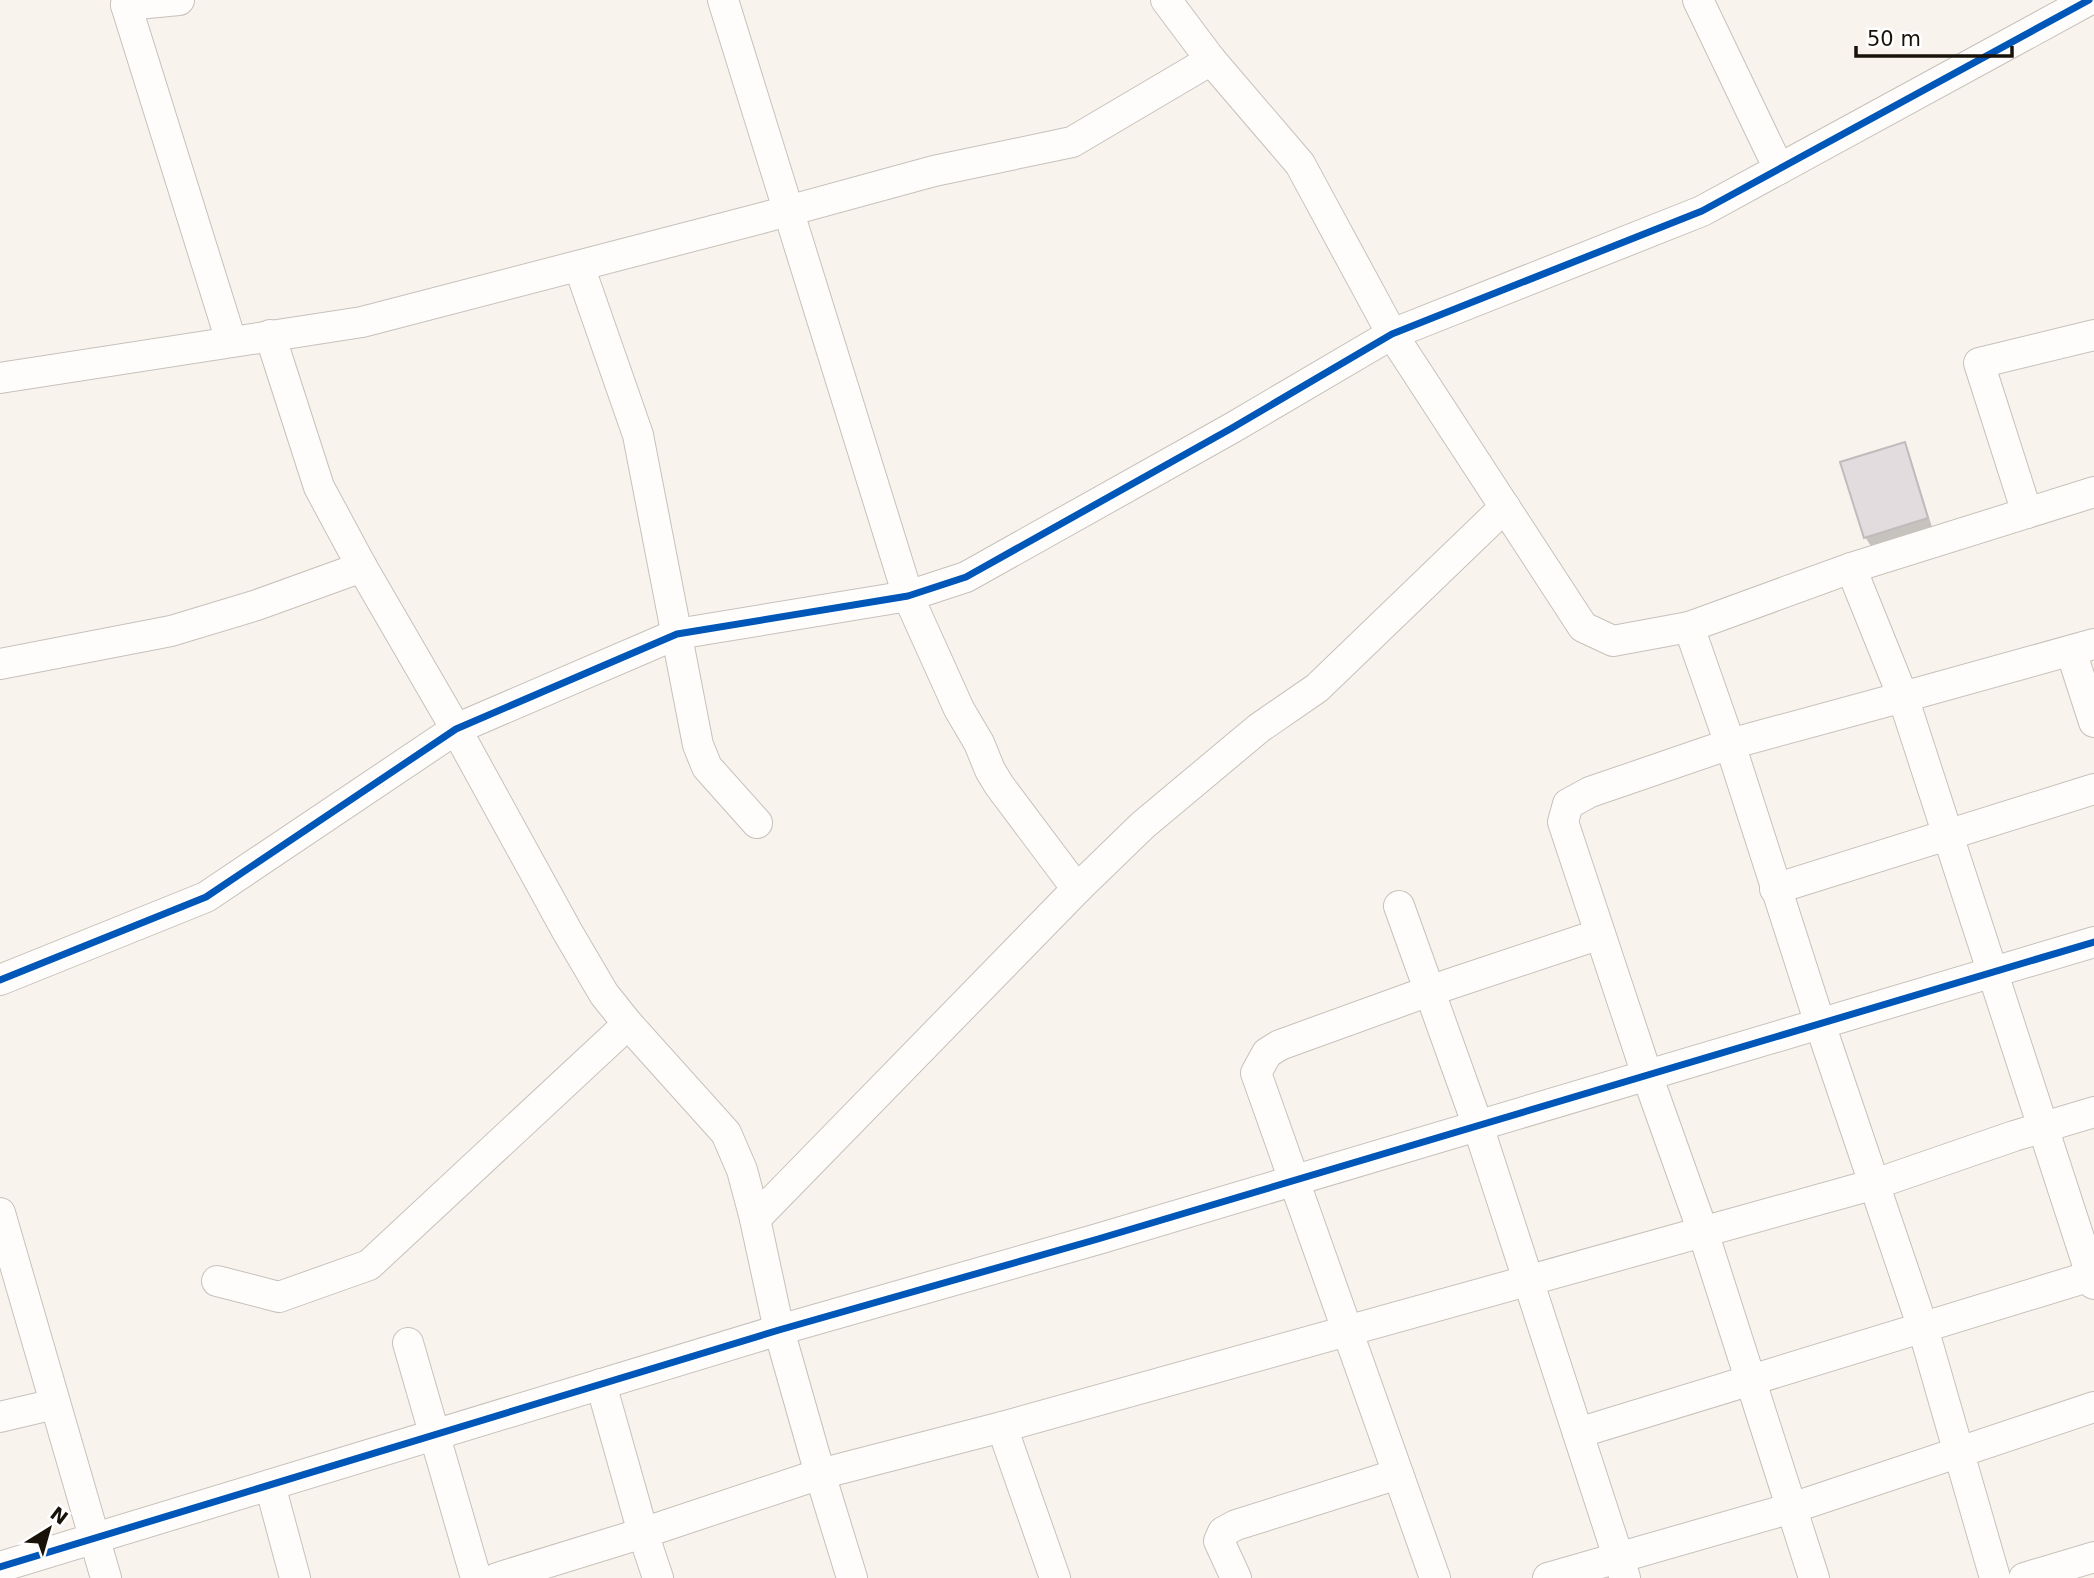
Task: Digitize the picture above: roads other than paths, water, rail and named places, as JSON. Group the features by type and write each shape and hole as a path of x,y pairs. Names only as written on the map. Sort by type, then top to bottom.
{"street":[{"path":"179,0 127,2 231,341"},
{"path":"723,0 908,596 990,770 1077,889"},
{"path":"1166,0 1211,60 1300,164 1392,334 1584,627 1613,641 1689,627 1851,568 2094,492"},
{"path":"1698,0 1779,169"},
{"path":"0,980 206,897 456,729 677,634 908,596 966,577 1232,428 1392,334 1702,211 2089,0"},
{"path":"0,378 362,322 934,171 1072,142 1211,60"},
{"path":"579,265 638,435 698,745 707,768 757,823"},
{"path":"270,335 319,486 573,941 604,994 726,1133 742,1170 779,1330 852,1578"},
{"path":"2027,513 1979,363 2094,335"},
{"path":"755,1219 1077,889 1143,825 1259,728 1317,688 1505,507"},
{"path":"0,664 171,631 257,605 362,567"},
{"path":"1578,1433 2093,1278 1903,697 1851,568"},
{"path":"1689,627 1730,744 1819,1024 1923,1328 1996,1578"},
{"path":"1814,1578 1703,1232 1647,1075 1563,822 1568,804 1590,792 1730,744 2083,648 2094,722"},
{"path":"1775,889 2094,789"},
{"path":"1399,906 1478,1126 1622,1568"},
{"path":"1435,1578 1256,1073 1267,1053 1280,1045 1429,990 1600,934"},
{"path":"0,1567 779,1330 1294,1181 2094,942"},
{"path":"217,1281 279,1297 369,1265 628,1024"},
{"path":"497,1578 820,1474 1002,1427 1875,1184 2094,1112"},
{"path":"0,1213 106,1578"},
{"path":"408,1343 476,1578"},
{"path":"601,1384 658,1578"},
{"path":"0,1417 55,1404"},
{"path":"1548,1578 1622,1568 1791,1508 2094,1407"},
{"path":"1002,1427 1055,1578"},
{"path":"1236,1578 1219,1541 1223,1532 1236,1524 1398,1474"},
{"path":"270,1485 295,1578"},
{"path":"2024,1578 2094,1557"}]}
